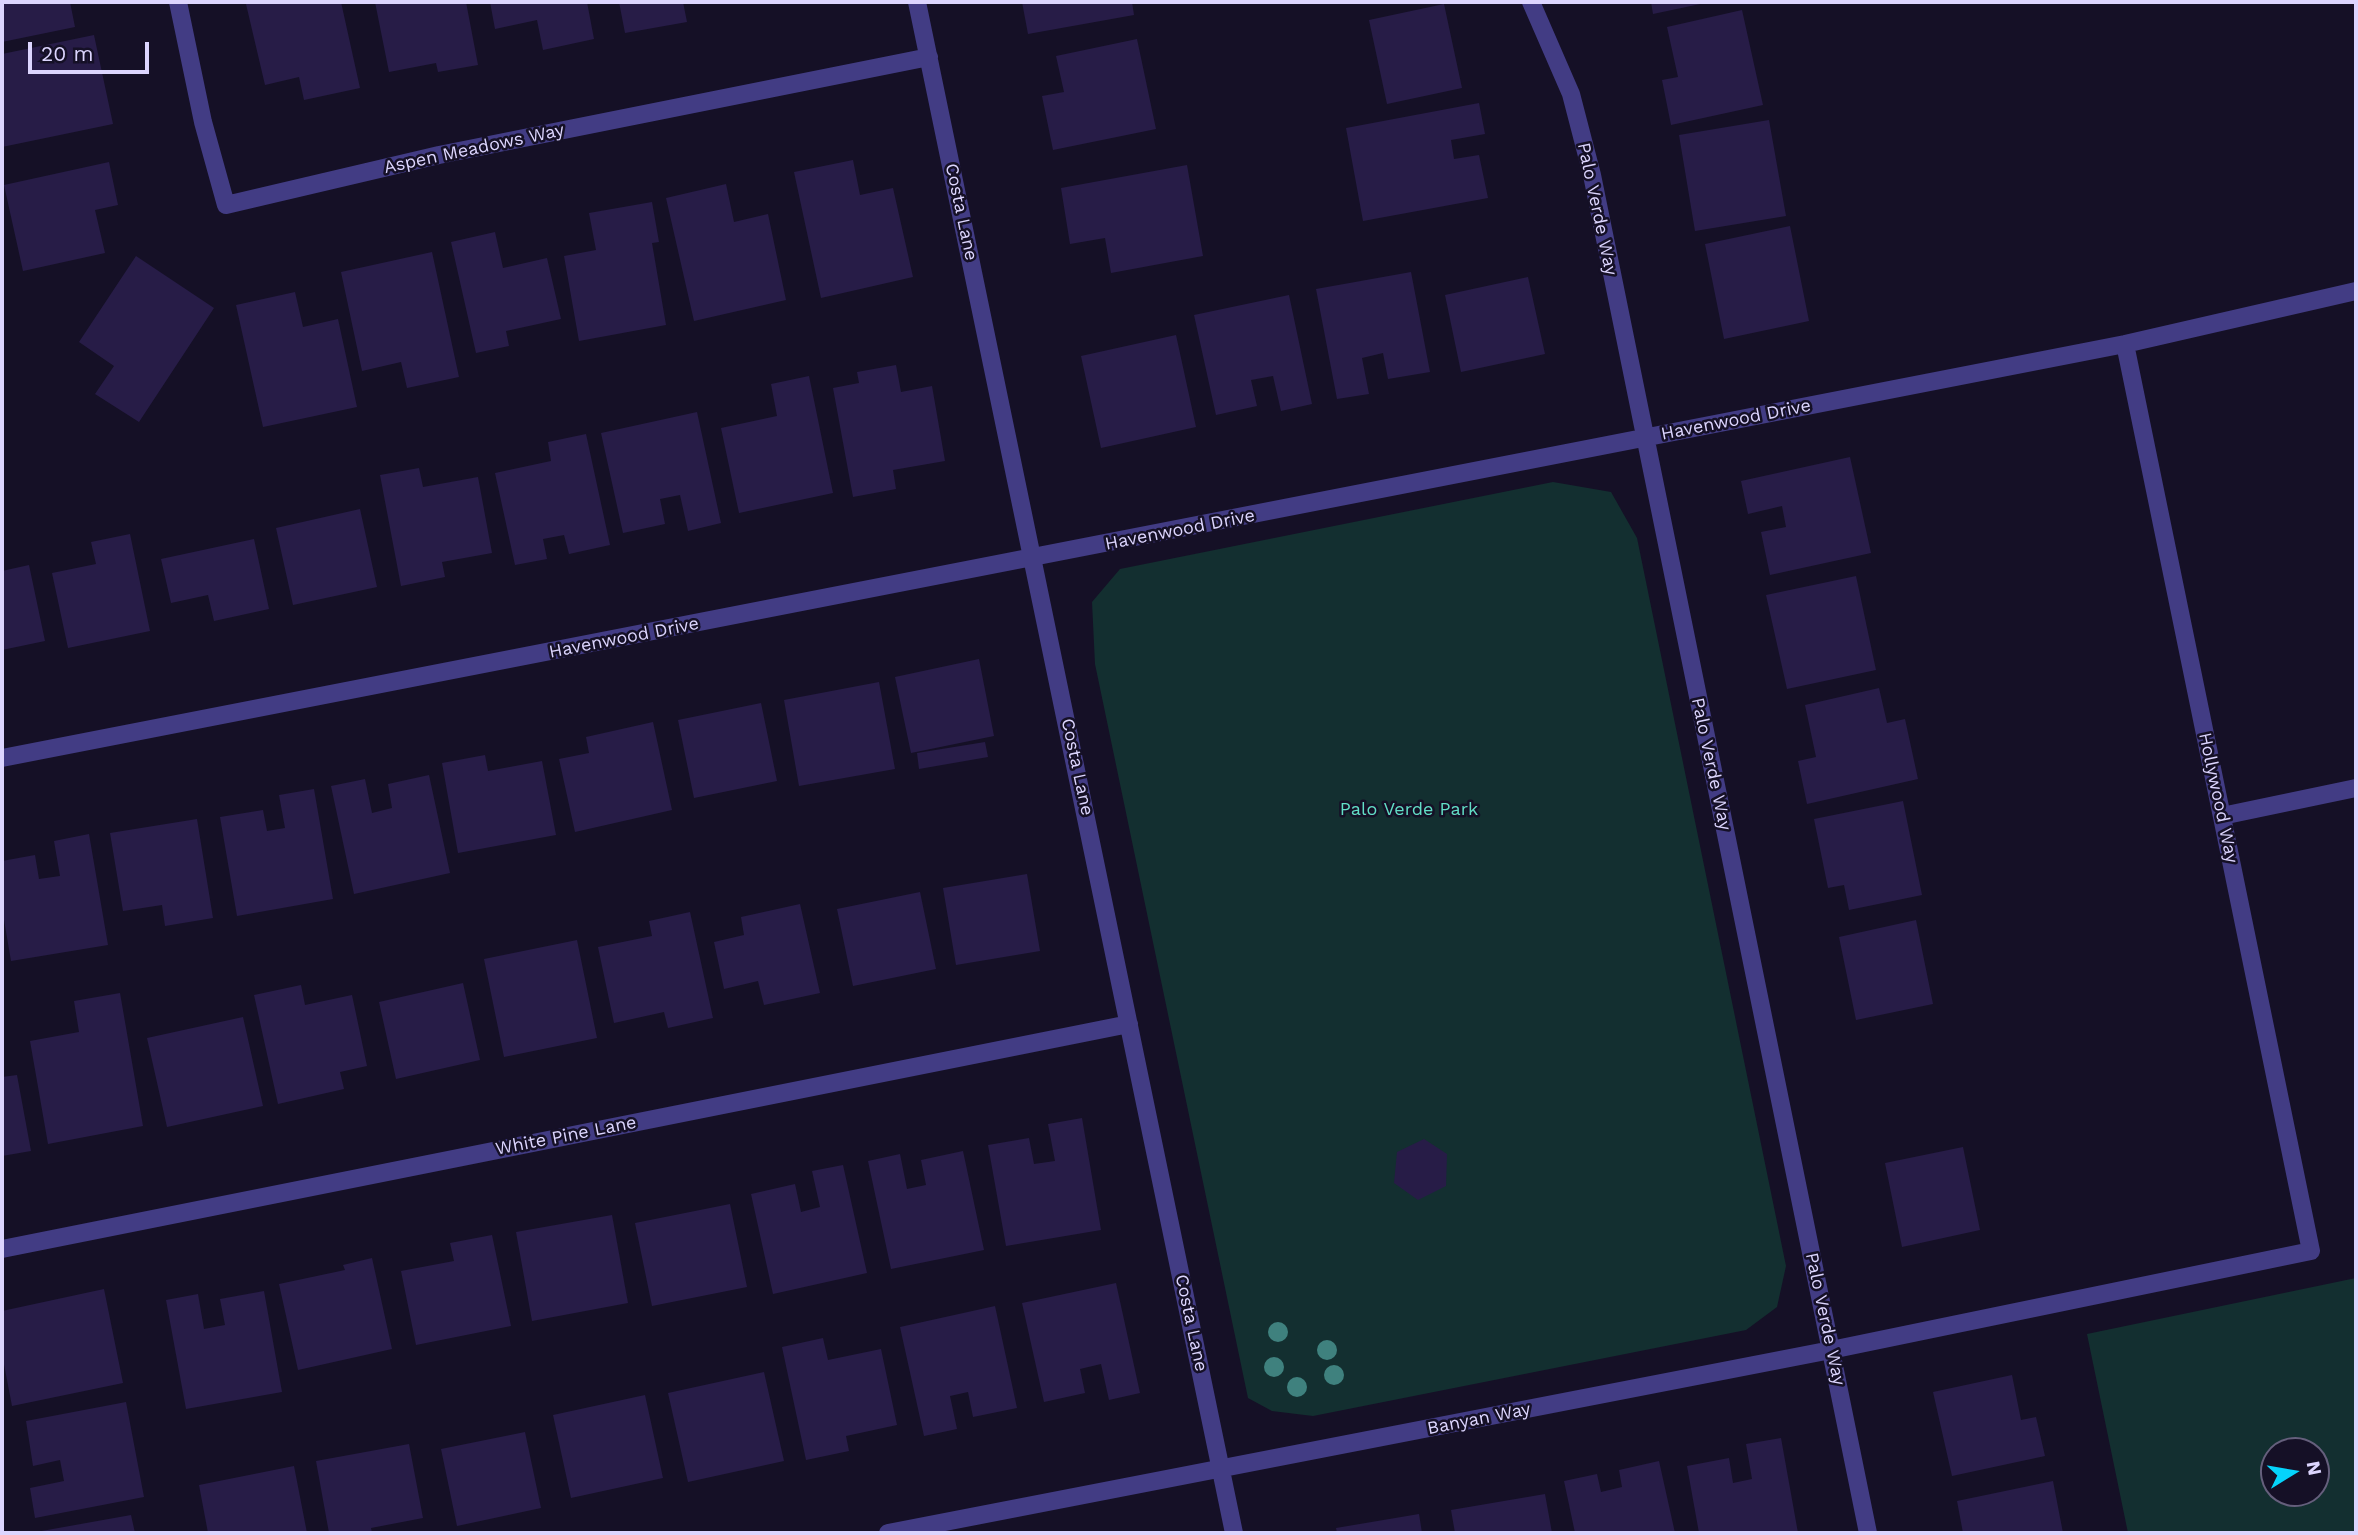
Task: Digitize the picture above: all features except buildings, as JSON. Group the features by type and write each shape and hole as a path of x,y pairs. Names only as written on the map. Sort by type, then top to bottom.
{"street":[{"name":"Aspen Meadows Way","path":"178,2 203,122 226,205 439,155 929,57"},
{"name":"Costa Lane","path":"917,2 1234,1533"},
{"name":"Palo Verde Way","path":"1531,2 1571,94 1592,175 1868,1533"},
{"name":"Havenwood Drive","path":"2,758 1034,559 2125,344 2356,291"},
{"name":"Hollywood Way","path":"2125,344 2311,1251"},
{"path":"2222,816 2356,788"},
{"name":"White Pine Lane","path":"2,1249 1129,1024"},
{"name":"Banyan Way","path":"888,1533 1831,1350 2311,1251"}],"green space":[{"name":"Palo Verde Park","path":"1553,482 1611,492 1637,538 1786,1266 1777,1307 1746,1330 1313,1416 1272,1411 1248,1398 1095,664 1092,602 1120,569"},
{"path":"2356,1278 2356,1533 2128,1533 2087,1334"}]}
